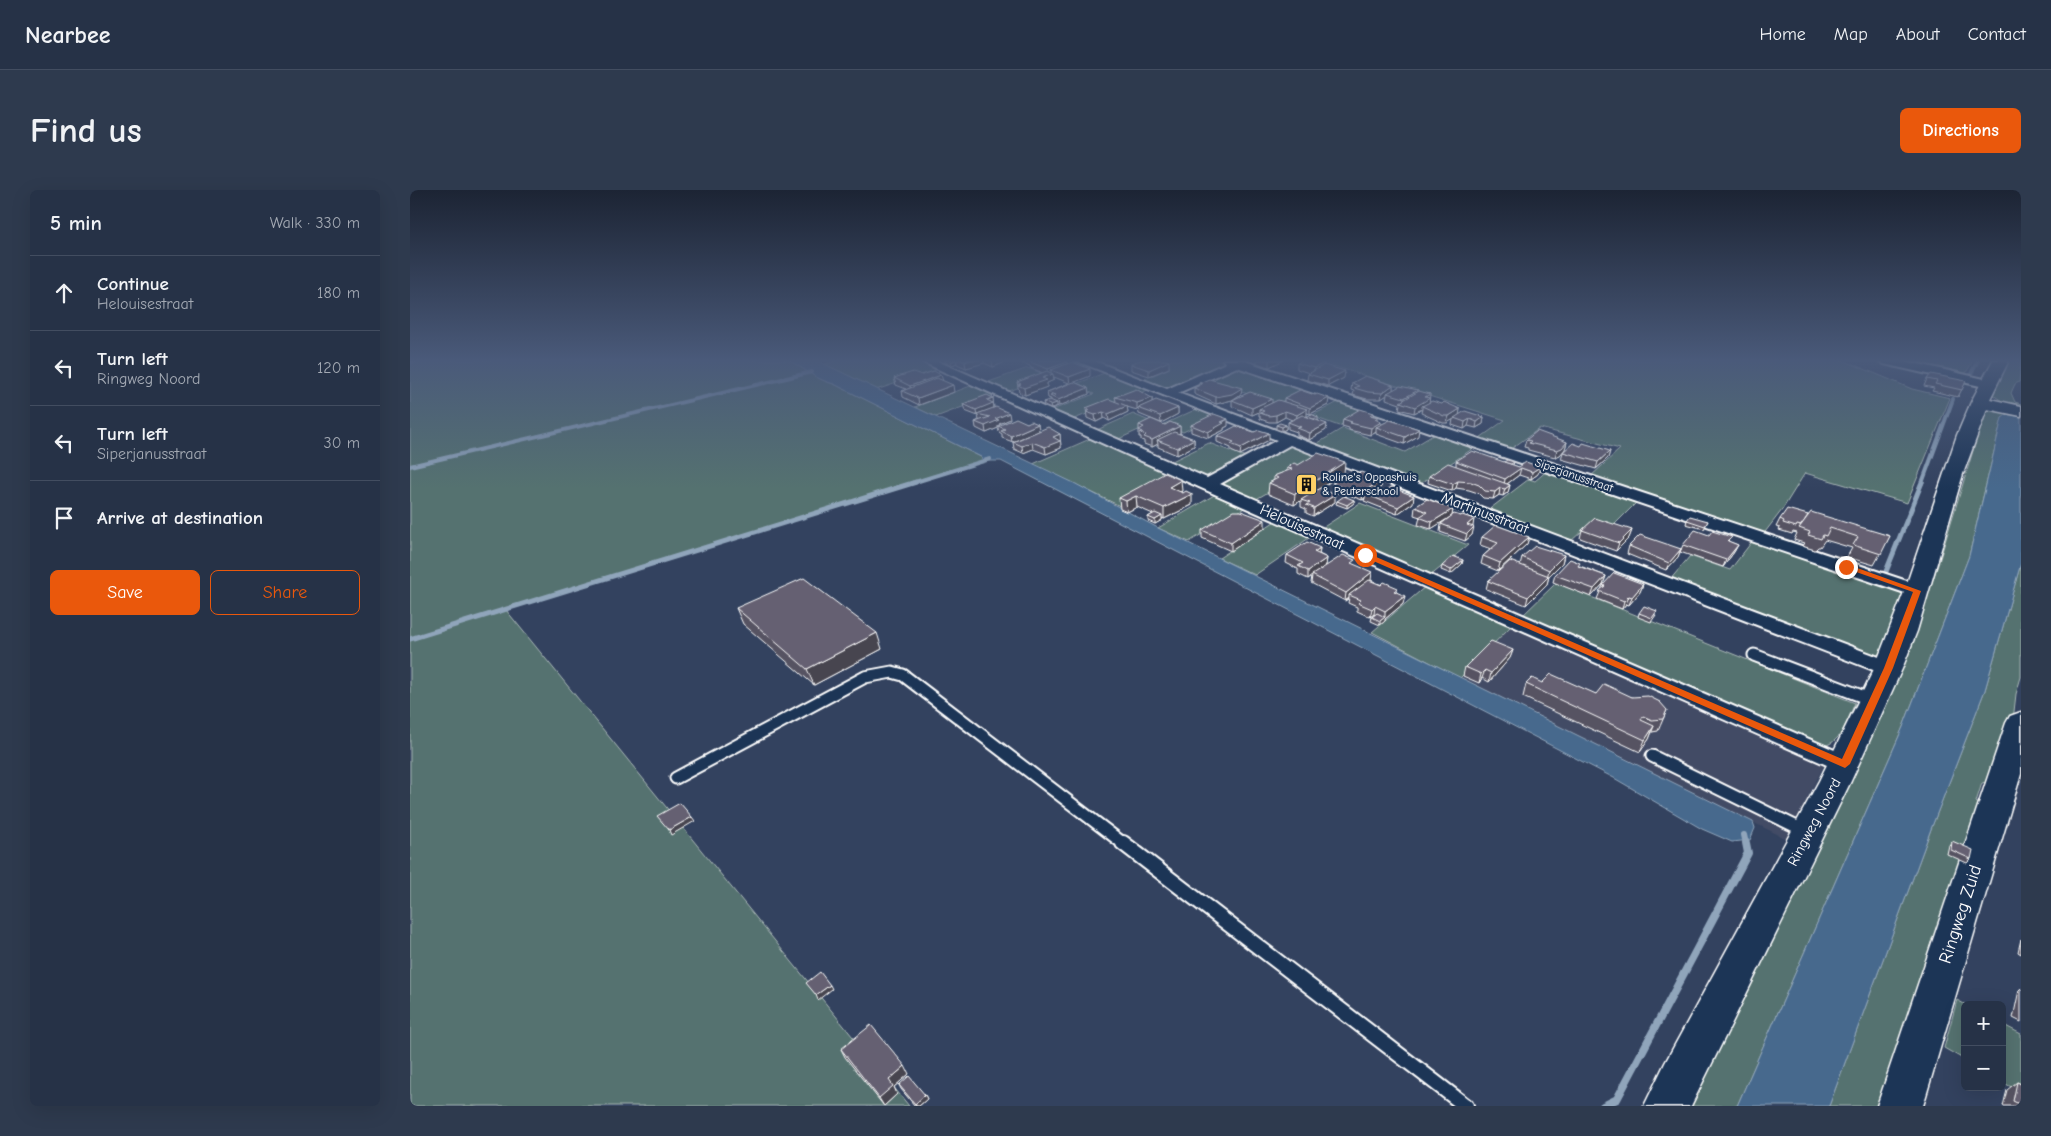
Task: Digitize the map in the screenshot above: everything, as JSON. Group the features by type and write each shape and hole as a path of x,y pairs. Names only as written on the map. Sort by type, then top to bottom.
{"street":[{"name":"Helouisestraat","path":"1020,403 1845,764"},
{"name":"Martinusstraat","path":"1191,403 1888,668"},
{"name":"Siperjanusstraat","path":"1355,403 1918,591"},
{"name":"Ringweg Noord","path":"1667,1106 1845,764 1888,668 1918,591 1944,503 1982,403"},
{"path":"1206,485 1290,439"},
{"name":"Ringweg Zuid","path":"1900,1106 2020,728"}],"lane":[{"path":"1754,654 1873,701"},
{"path":"676,778 865,677 892,672 903,675 1466,1106"},
{"path":"1652,756 1808,833"}],"shaded area":[{"path":"872,403 906,403 1074,483 1158,528 1753,822 1755,828 1750,840 1732,842 1702,829 1614,778 1001,461 984,461 981,457"},
{"path":"2006,415 2021,415 2021,563 1985,690 1931,829 1829,1106 1737,1106 1903,727 1969,556 2002,418"},
{"path":"1513,624 1825,763 1787,839 1460,678"}],"green space":[{"path":"410,403 872,403 981,457 984,461 506,610 909,1106 410,1106"},
{"path":"926,403 974,403 936,417 915,407"},
{"path":"1071,403 1115,403 1069,421 1047,412"},
{"path":"1337,403 1350,403 1369,409 1339,426 1311,416"},
{"path":"1450,403 1948,403 1907,503 1805,473 1782,510 1762,536 1589,478 1620,449 1540,428 1508,451 1477,440 1505,420"},
{"path":"2005,403 2017,403 2021,404 2021,407"},
{"path":"1199,408 1219,415 1183,432 1164,424"},
{"path":"1988,409 2021,413 2002,418 1969,556 1903,727 1737,1106 1689,1106 1907,653 1938,565 1985,412"},
{"path":"1133,414 1154,423 1112,442 1090,433"},
{"path":"1343,428 1405,452 1438,432 1478,445 1417,486 1313,446"},
{"path":"1092,438 1179,477 1122,507 1033,464"},
{"path":"1209,443 1246,457 1203,478 1166,464"},
{"path":"1295,444 1328,457 1253,501 1219,485 1222,481 1282,447"},
{"path":"1549,469 1639,500 1613,526 1594,520 1570,542 1487,511 1529,479 1535,481"},
{"path":"1216,494 1246,507 1189,542 1158,528"},
{"path":"1360,503 1468,545 1429,577 1319,530"},
{"path":"1277,520 1312,536 1255,575 1219,558"},
{"path":"1754,539 1896,587 1906,594 1879,654 1875,657 1669,581 1690,556 1730,570"},
{"path":"2021,563 2021,677 2016,694 2012,729 1991,781 1982,783 1976,802 1981,806 1889,1106 1829,1106 1931,829 1985,690"},
{"path":"1556,583 1855,703 1846,724 1834,741 1828,745 1821,746 1520,618"},
{"path":"1426,586 1513,624 1460,678 1372,632"},
{"path":"1957,1000 1961,1002 1961,1058 1944,1048"},
{"path":"2006,1026 2021,1034 2021,1092 2006,1084"}],"building":[{"path":"966,403 993,403 976,410 963,404"},
{"path":"1099,403 1119,403 1127,406 1108,414 1103,412 1095,415 1086,412 1090,410 1086,408"},
{"path":"1150,403 1164,403 1178,408 1160,416 1138,408"},
{"path":"1239,403 1264,403 1252,408"},
{"path":"1272,403 1287,403 1307,409 1297,415 1285,411 1269,416 1260,413 1264,411 1259,409"},
{"path":"1296,403 1320,403 1310,408"},
{"path":"1402,403 1422,403 1415,407"},
{"path":"1429,403 1446,403 1460,409 1449,416 1444,416 1422,406"},
{"path":"996,407 1009,413 985,426 975,422 990,417 977,414"},
{"path":"1360,409 1373,413 1370,415 1378,417 1375,419 1381,422 1371,428 1350,423 1352,422 1343,419"},
{"path":"1465,411 1484,417 1477,422 1470,419 1465,422 1454,418"},
{"path":"1214,414 1228,419 1208,432 1191,425"},
{"path":"1311,414 1318,417 1314,419 1307,417"},
{"path":"1302,415 1327,424 1310,433 1288,422"},
{"path":"1016,418 1027,423 1031,421 1038,424 1011,436 1001,431 1005,429 998,426"},
{"path":"1151,419 1165,425 1170,422 1180,426 1152,440 1144,437 1146,435 1140,433 1143,432 1139,430 1144,427 1139,425"},
{"path":"1390,420 1419,429 1405,437 1376,427"},
{"path":"1280,423 1286,425 1282,427 1276,425"},
{"path":"1236,426 1254,432 1259,430 1269,433 1241,448 1231,444 1234,442 1217,436"},
{"path":"1048,427 1060,434 1053,437 1060,441 1045,447 1032,442 1022,446 1013,442"},
{"path":"1537,431 1567,442 1562,448 1557,450 1529,443 1531,441 1526,440"},
{"path":"1174,432 1194,439 1177,448 1157,440"},
{"path":"1573,443 1581,446 1583,443 1610,451 1598,462 1563,452"},
{"path":"1472,451 1519,467 1526,462 1540,467 1532,472 1521,468 1505,479 1456,461"},
{"path":"1318,453 1345,462 1295,494 1269,483 1278,478 1274,476 1292,469 1287,468 1294,463 1298,465"},
{"path":"1507,460 1514,462 1511,464 1504,462"},
{"path":"1448,463 1510,485 1505,489 1500,488 1495,492 1485,491 1479,485 1471,482 1458,481 1453,484 1429,476"},
{"path":"1361,472 1382,480 1363,492 1333,484 1335,482 1333,482 1347,473 1355,476"},
{"path":"1165,473 1181,480 1169,487 1183,493 1186,491 1192,494 1164,508 1136,496 1126,501 1119,498"},
{"path":"1391,487 1414,496 1398,507 1365,494 1374,488 1384,492"},
{"path":"1320,488 1335,495 1314,508 1306,505 1310,503 1301,500"},
{"path":"1344,496 1354,500 1347,505 1337,501"},
{"path":"1427,499 1453,509 1432,522 1419,517 1427,512 1415,507"},
{"path":"1787,509 1808,515 1801,526 1797,525 1796,527 1783,523 1784,521 1780,519"},
{"path":"1233,511 1241,511 1265,520 1231,543 1202,530"},
{"path":"1811,512 1890,536 1881,554 1853,545 1858,537 1830,528 1826,536 1823,535 1821,539 1808,535 1810,532 1799,528"},
{"path":"1155,513 1162,516 1155,520 1148,517"},
{"path":"1454,514 1474,519 1467,525 1474,527 1467,534 1441,524"},
{"path":"1690,516 1708,521 1705,526 1687,520"},
{"path":"1595,518 1632,530 1619,543 1582,530"},
{"path":"1496,525 1529,537 1500,563 1483,556 1498,543 1482,537"},
{"path":"1695,530 1709,535 1712,531 1732,537 1728,541 1738,545 1726,560 1683,545"},
{"path":"1640,535 1681,549 1669,563 1629,546"},
{"path":"1307,542 1320,548 1314,552 1327,558 1308,571 1298,566 1303,563 1287,555"},
{"path":"1535,546 1564,555 1549,570 1522,557"},
{"path":"1343,555 1355,560 1351,563 1372,572 1346,593 1312,575"},
{"path":"1453,556 1463,560 1451,570 1442,566"},
{"path":"1570,559 1580,563 1578,566 1606,576 1594,589 1555,575"},
{"path":"1510,561 1549,576 1528,597 1488,581"},
{"path":"1614,573 1643,584 1632,597 1629,596 1624,601 1599,591"},
{"path":"804,578 877,633 807,669 736,608"},
{"path":"1369,580 1381,585 1384,582 1398,588 1394,591 1405,596 1385,611 1375,606 1372,609 1358,603 1361,600 1349,595"},
{"path":"1644,606 1657,611 1652,618 1639,613"},
{"path":"1377,613 1385,617 1380,621 1372,617"},
{"path":"1491,641 1513,650 1491,673 1485,670 1481,674 1465,667"},
{"path":"1551,674 1596,694 1604,684 1632,697 1648,696 1660,702 1667,710 1663,719 1652,720 1643,716 1641,720 1654,726 1645,740 1526,684 1532,678 1542,683"},
{"path":"680,803 692,817 669,830 657,816"},
{"path":"1952,841 1973,850 1971,859 1951,850"},
{"path":"820,972 830,985 816,995 806,983"},
{"path":"871,1025 905,1066 889,1080 893,1086 879,1098 841,1049"},
{"path":"909,1076 925,1095 915,1104 899,1085"},
{"path":"2017,1082 2021,1084 2021,1105 2013,1101"}],"waterway":[{"path":"410,466 681,403"},
{"path":"1922,483 1952,403"},
{"path":"912,483 990,459"},
{"path":"410,639 916,482"},
{"path":"1885,574 1922,482"},
{"path":"1744,835 1746,844"},
{"path":"1603,1106 1617,1099 1748,853 1746,843"}],"place":[{"name":"Roline's Oppashuis & Peuterschool","path":"1306,484"}],"route":[{"path":"1365,555 1845,764 1888,668 1918,591 1846,567"}]}
